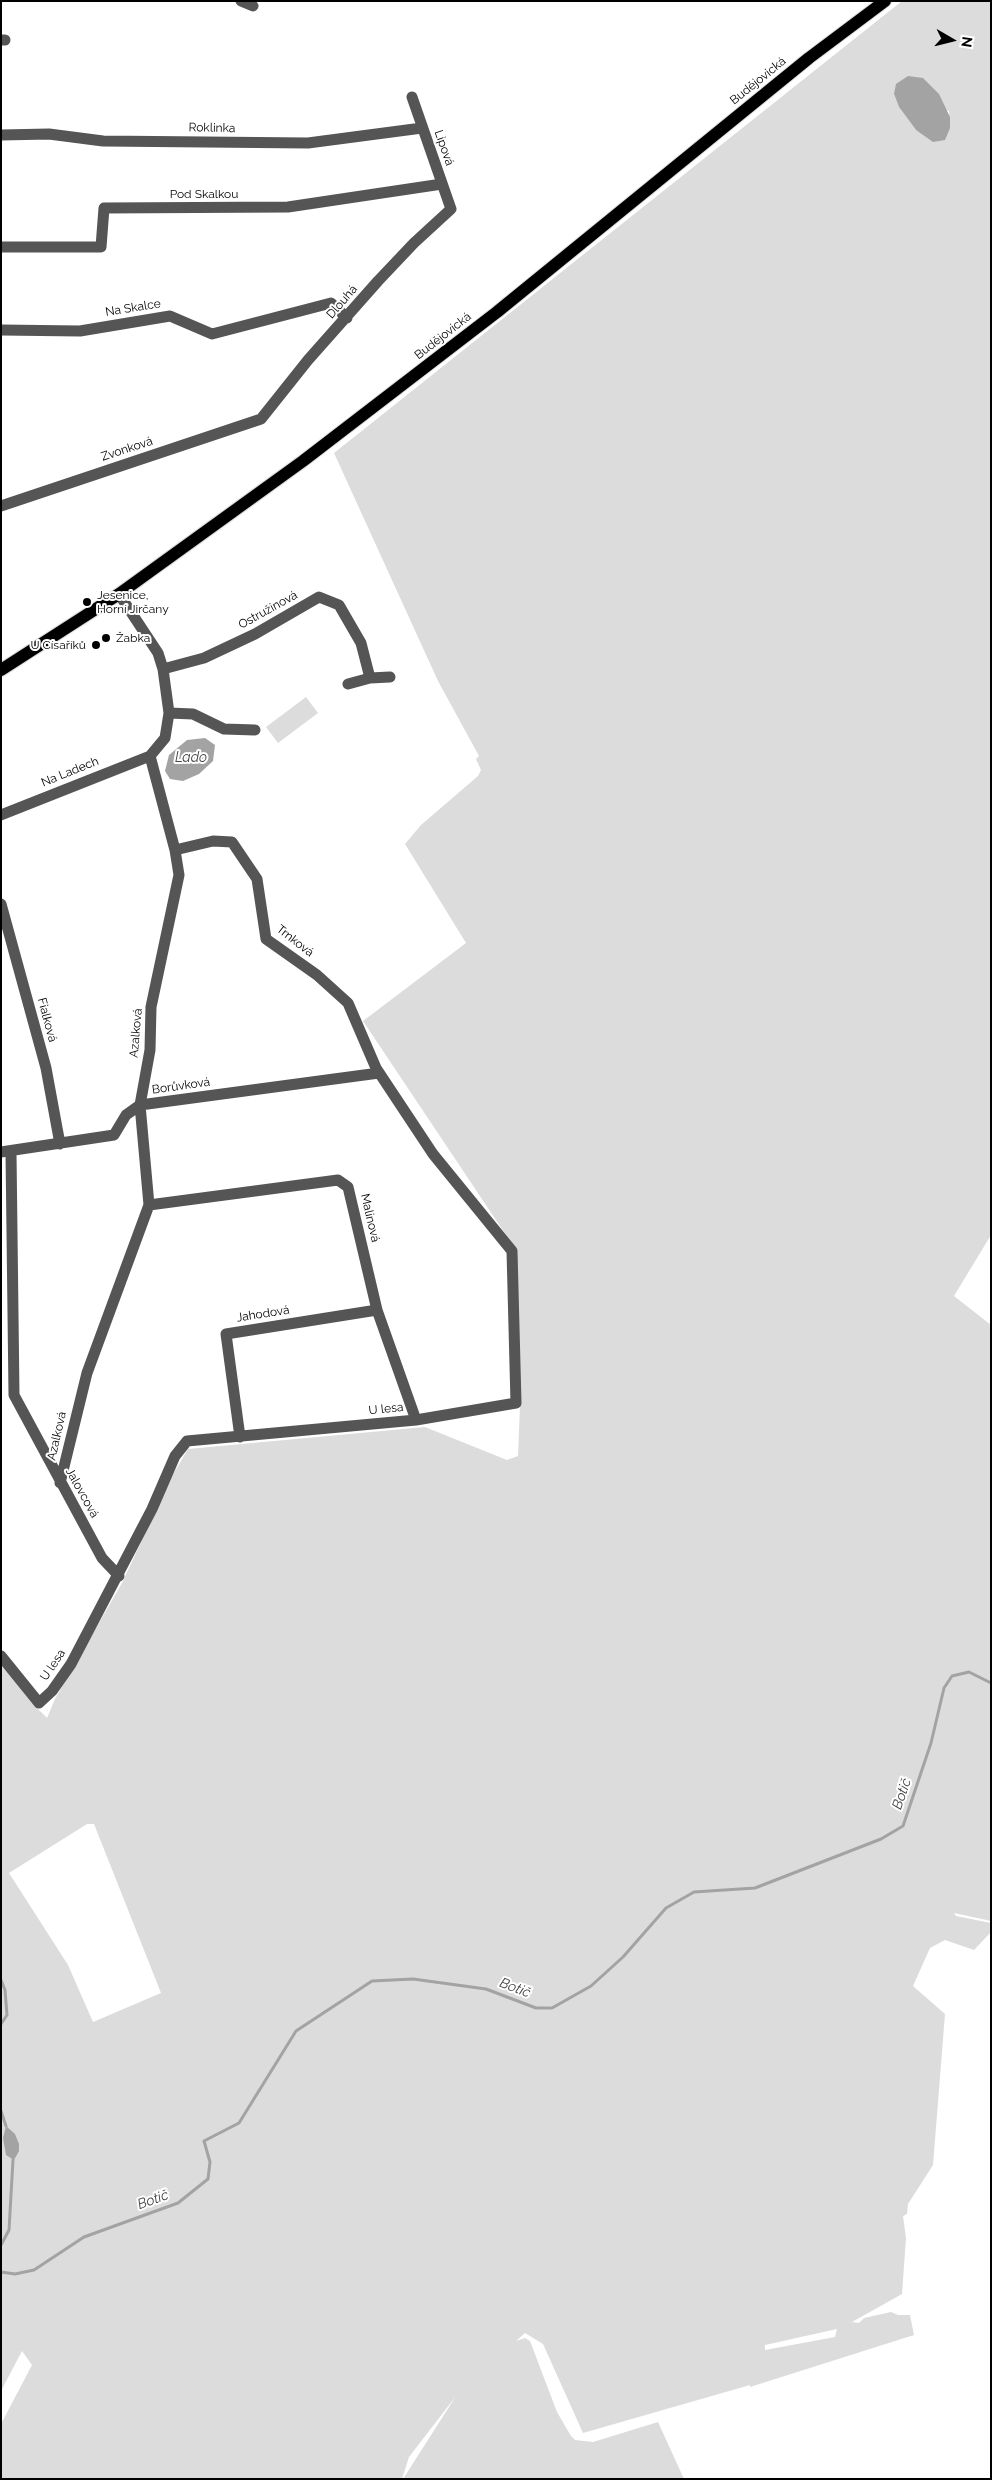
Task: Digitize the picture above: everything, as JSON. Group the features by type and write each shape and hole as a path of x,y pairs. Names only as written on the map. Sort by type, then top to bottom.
{"main road":[{"name":"Budějovická","path":"1,670 119,594 304,461 489,318 809,58 885,1"}],"street":[{"path":"241,1 253,6"},
{"name":"Lipová","path":"412,97 451,209"},
{"name":"Roklinka","path":"1,134 49,134 103,141 308,143 422,128"},
{"name":"Pod Skalkou","path":"1,247 101,247 104,208 288,207 442,184"},
{"name":"Dlouhá","path":"261,419 308,360 414,243 451,209"},
{"name":"Na Skalce","path":"1,330 80,331 170,316 212,334 331,303 347,318"},
{"name":"Zvonková","path":"1,506 261,419"},
{"path":"119,594 158,653 163,669 169,713 165,738 150,756"},
{"name":"Ostružinová","path":"163,669 204,658 256,634 318,597 339,605 360,643 370,678"},
{"path":"348,684 370,678 390,677"},
{"path":"169,713 192,714 224,729 255,730"},
{"name":"Na Ladech","path":"1,815 150,756"},
{"name":"Azalková","path":"60,1483 87,1373 149,1205 140,1105 150,1050 151,1007 179,875 175,850 150,756"},
{"name":"Trnková","path":"175,850 213,841 232,842 257,879 266,939 317,975 348,1003 379,1073"},
{"name":"Fialková","path":"1,904 46,1068 60,1144"},
{"name":"Borůvková","path":"6,1152 114,1135 126,1115 140,1105 379,1073"},
{"name":"U lesa","path":"1,1656 39,1704 52,1691 71,1664 119,1576 152,1509 175,1456 187,1441 416,1420 516,1403 512,1251 433,1154 379,1073"},
{"name":"Jalovcová","path":"6,1152 14,1395 102,1558 119,1576"},
{"name":"Malinová","path":"149,1205 338,1180 348,1187 377,1310 416,1420"},
{"name":"Jahodová","path":"240,1437 226,1334 377,1310"}],"shaded area":[{"path":"902,1 991,1 991,1235 954,1296 991,1325 991,1921 954,1913 956,1916 991,1923 991,1932 974,1950 945,1940 930,1948 913,1986 945,2014 933,2165 908,2204 907,2214 903,2216 906,2238 902,2294 852,2322 859,2323 864,2318 891,2312 898,2315 910,2315 914,2335 750,2387 750,2385 583,2433 543,2344 525,2333 516,2341 525,2338 530,2341 557,2412 575,2440 593,2442 658,2422 684,2479 403,2479 456,2396 409,2457 402,2479 1,2479 1,2424 32,2365 22,2351 1,2391 1,1664 31,1702 47,1718 55,1699 122,1583 172,1476 188,1449 425,1427 507,1460 518,1456 520,1406 516,1250 363,1021 466,943 405,844 421,825 478,776 481,770 476,759 479,756 438,681 334,453","holes":["894,94 949,111 950,128 916,130 899,107","87,1824 94,1824 161,1993 93,2022 68,1965 9,1873","837,2329 835,2337 765,2350 765,2345"]},
{"path":"306,697 318,713 278,743 266,727"}],"water":[{"path":"908,76 923,78 939,94 950,117 950,128 945,140 933,142 916,130 899,107 894,94 896,84"},
{"name":"Lado","path":"205,738 215,745 213,761 199,774 183,781 170,779 165,771 169,755 187,740"},
{"path":"6,2126 15,2134 19,2144 19,2151 14,2160 6,2155 3,2138"}],"waterway":[{"name":"Botič","path":"1,2272 15,2274 34,2270 84,2237 178,2203 208,2179 210,2162 204,2141 239,2123 296,2031 372,1981 413,1979 486,1989 536,2008 552,2008 591,1986 623,1957 666,1908 694,1892 755,1888 881,1839 903,1826 931,1743 944,1688 952,1676 969,1672 991,1683"},
{"path":"1,1980 5,1990 7,2015 1,2024"},
{"path":"1,2111 6,2126"},
{"path":"1,2245 9,2230 13,2160"}],"place":[{"name":"Jesenice, Horní Jirčany","path":"87,602"},
{"name":"Žabka","path":"106,638"},
{"name":"U Císaříků","path":"96,645"}]}
